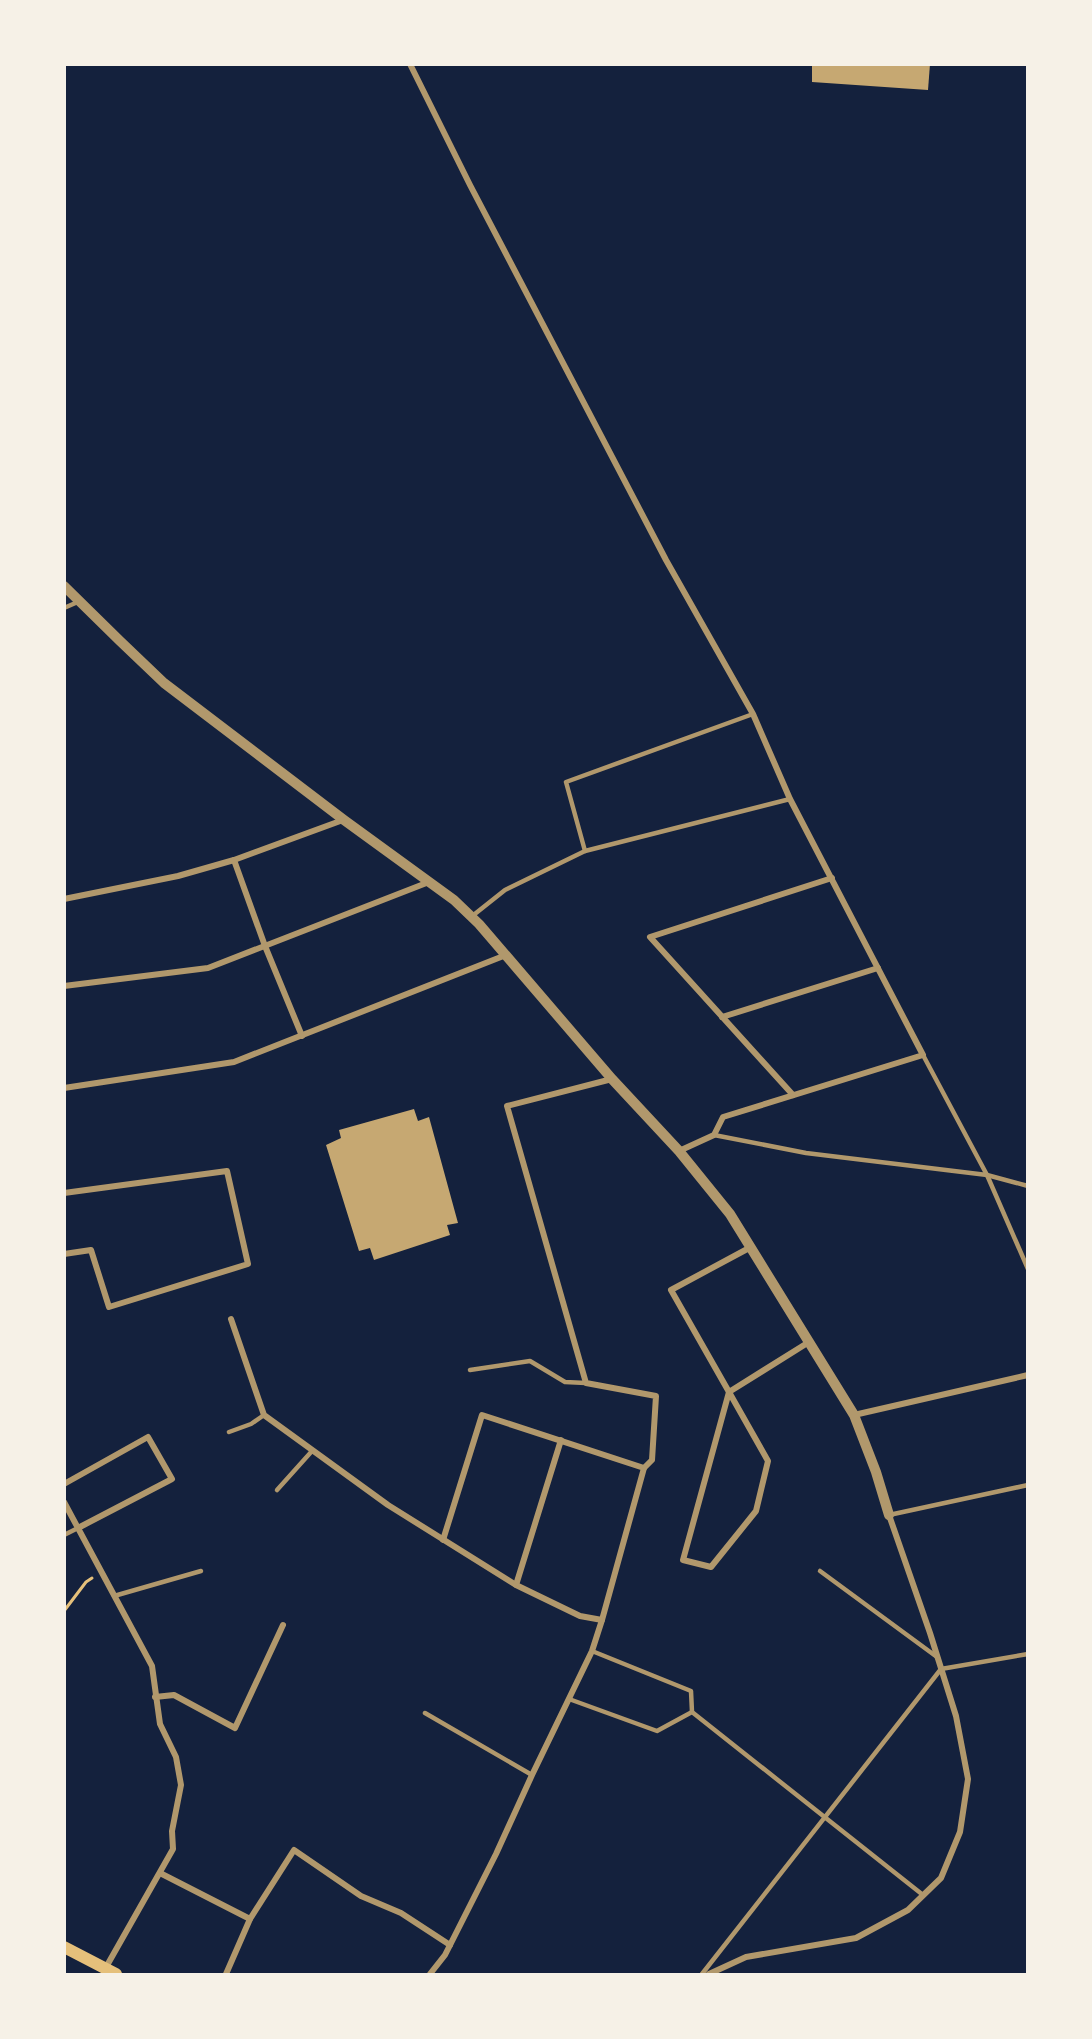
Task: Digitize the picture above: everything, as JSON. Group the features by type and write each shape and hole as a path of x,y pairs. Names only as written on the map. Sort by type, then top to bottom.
{"main road":[{"path":"64,1947 110,1972"}],"street":[{"path":"410,64 470,185 666,560 753,714 790,799 923,1055 723,1117 714,1135 679,1151"},
{"path":"64,586 164,683 344,820 454,900 471,917 612,1079 679,1151 730,1214 854,1415 876,1472 956,1716 968,1779 960,1832 941,1878 908,1910 856,1938 746,1957 709,1974"},
{"path":"64,899 178,876 234,860 344,820"},
{"path":"234,860 302,1035"},
{"path":"793,1095 650,937 832,878"},
{"path":"64,986 208,968 429,882"},
{"path":"64,1088 234,1062 506,955"},
{"path":"722,1017 878,968"},
{"path":"430,1974 445,1955 496,1854 592,1651 644,1468 652,1460 656,1396 586,1383 507,1106 612,1079"},
{"path":"64,1193 227,1171 248,1264 109,1307 91,1250 64,1254"},
{"path":"751,1247 671,1290 729,1392 768,1461 756,1511 711,1568 683,1560 729,1392 809,1342"},
{"path":"231,1319 264,1415 388,1505 516,1585 580,1616 602,1620"},
{"path":"854,1415 1028,1375"},
{"path":"443,1540 482,1415 644,1468"},
{"path":"64,1484 148,1437 172,1479 78,1528"},
{"path":"516,1585 561,1440"},
{"path":"64,1502 152,1666 160,1724 176,1757 182,1785 172,1831 172,1849 110,1972"},
{"path":"155,1697 174,1695 234,1728 283,1625"},
{"path":"226,1974 250,1919 294,1850 361,1896 401,1913 450,1944"},
{"path":"160,1873 250,1919"}],"lane":[{"path":"64,608 80,601"},
{"path":"585,851 566,782 753,714"},
{"path":"471,917 505,890 585,851 790,799"},
{"path":"923,1055 987,1175 1027,1266"},
{"path":"714,1135 806,1153 987,1175 1028,1186"},
{"path":"470,1370 530,1361 565,1382 586,1383"},
{"path":"229,1432 251,1424 264,1415"},
{"path":"277,1490 312,1451"},
{"path":"889,1515 1028,1485"},
{"path":"64,1535 78,1528"},
{"path":"114,1596 201,1571"},
{"path":"820,1571 937,1657"},
{"path":"592,1651 691,1691 692,1712 923,1895"},
{"path":"702,1974 941,1669 1028,1654"},
{"path":"569,1699 657,1731 692,1712"},
{"path":"425,1713 532,1775"}],"path":[{"path":"64,1611 86,1582 100,1572"}],"building":[{"path":"812,64 930,64 928,90 812,82"},
{"path":"414,1109 418,1121 429,1117 458,1223 447,1225 450,1235 374,1260 370,1248 359,1251 326,1145 341,1138 339,1130"}]}
